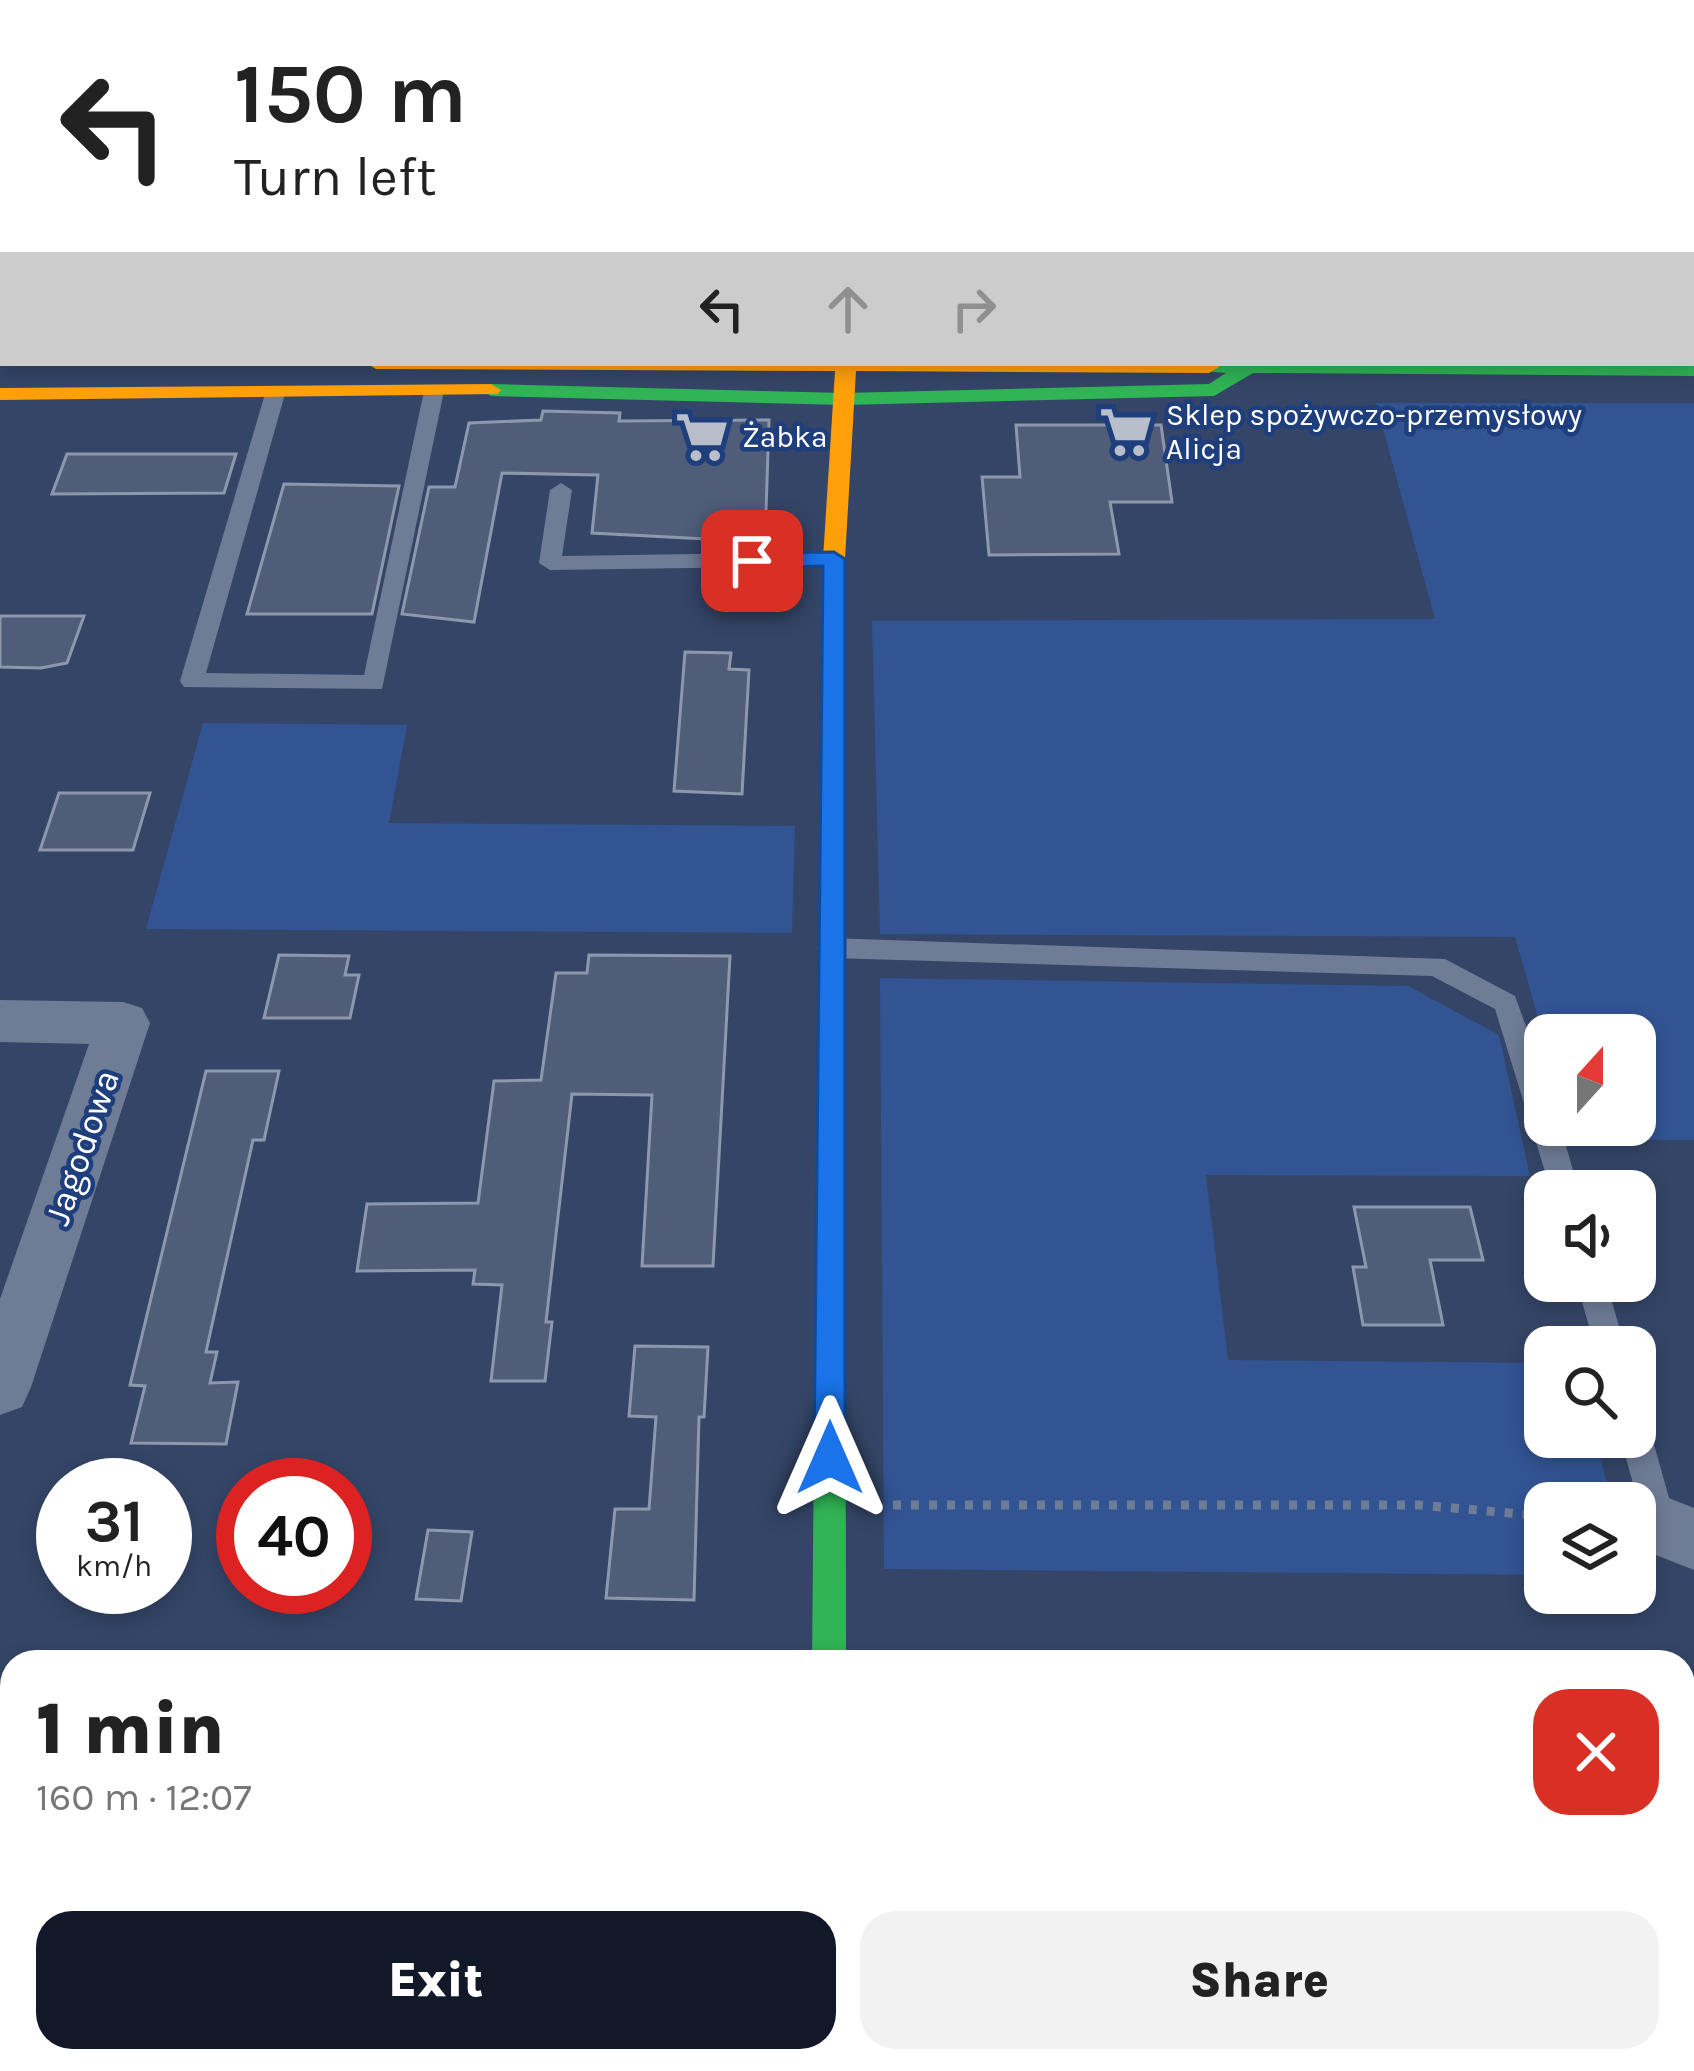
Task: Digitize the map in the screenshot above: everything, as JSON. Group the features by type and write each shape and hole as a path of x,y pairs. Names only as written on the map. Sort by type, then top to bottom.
{"street":[{"path":"830,1650 834,559 845,366"},
{"path":"945,366 1694,370"},
{"path":"0,394 434,391 844,399 1214,391 1246,369"},
{"name":"Jagodowa","path":"0,1021 123,1023 0,1387"}],"lane":[{"path":"275,394 192,681 374,683 434,391"},
{"path":"561,490 550,563 834,559"},
{"path":"830,948 1436,966 1506,1003 1524,1057"},
{"path":"1645,1458 1678,1533"}],"path":[{"path":"830,1505 1419,1505 1524,1514"}],"shaded area":[{"path":"1376,403 1694,403 1694,1140 1656,1140 1656,1014 1537,1014 1515,937 880,934 872,621 1435,619"},
{"path":"203,723 407,725 389,823 795,826 792,933 146,929"},
{"path":"880,978 1408,986 1499,1035 1529,1170 1524,1170 1524,1176 1206,1175 1228,1360 1524,1363 1524,1458 1600,1458 1607,1482 1524,1482 1524,1575 884,1569"}],"building":[{"path":"543,411 620,413 619,421 769,420 765,542 592,533 598,475 502,473 474,622 402,614 429,487 455,487 469,423 541,420"},
{"path":"1016,425 1161,425 1172,502 1110,502 1119,554 989,555 982,477 1020,477"},
{"path":"67,454 236,454 224,493 52,494"},
{"path":"284,484 399,486 372,614 247,614"},
{"path":"0,616 84,616 67,663 41,668 0,667"},
{"path":"685,652 731,653 729,669 749,670 742,794 674,791"},
{"path":"59,793 150,793 133,850 40,850"},
{"path":"279,955 349,956 345,975 359,975 350,1018 264,1018"},
{"path":"589,955 730,956 713,1266 642,1266 652,1095 572,1094 546,1322 552,1322 545,1381 491,1381 502,1285 473,1284 475,1270 357,1271 367,1204 478,1203 494,1081 541,1080 556,973 587,973"},
{"path":"206,1071 279,1071 264,1140 253,1140 206,1352 217,1352 210,1383 238,1382 226,1444 131,1443 145,1386 130,1385"},
{"path":"1354,1207 1470,1207 1483,1260 1430,1260 1443,1325 1363,1325 1353,1267 1366,1267"},
{"path":"635,1346 708,1347 704,1417 699,1417 694,1600 606,1598 615,1509 649,1509 656,1417 629,1416"},
{"path":"428,1530 472,1532 461,1601 416,1599"}],"traffic: fast":[{"path":"1209,367 1694,370"},
{"path":"491,390 844,399 1214,390 1246,369"},
{"path":"829,1650 833,682"}],"traffic: slow":[{"path":"833,682 834,559 846,366"},
{"path":"1001,366 1209,367"},
{"path":"0,394 491,390"}],"place":[{"name":"Sklep spożywczo-przemysłowy Alicja","path":"1126,432"},
{"name":"Żabka","path":"702,437"}],"route":[{"path":"752,561 834,559 830,1458"}]}
